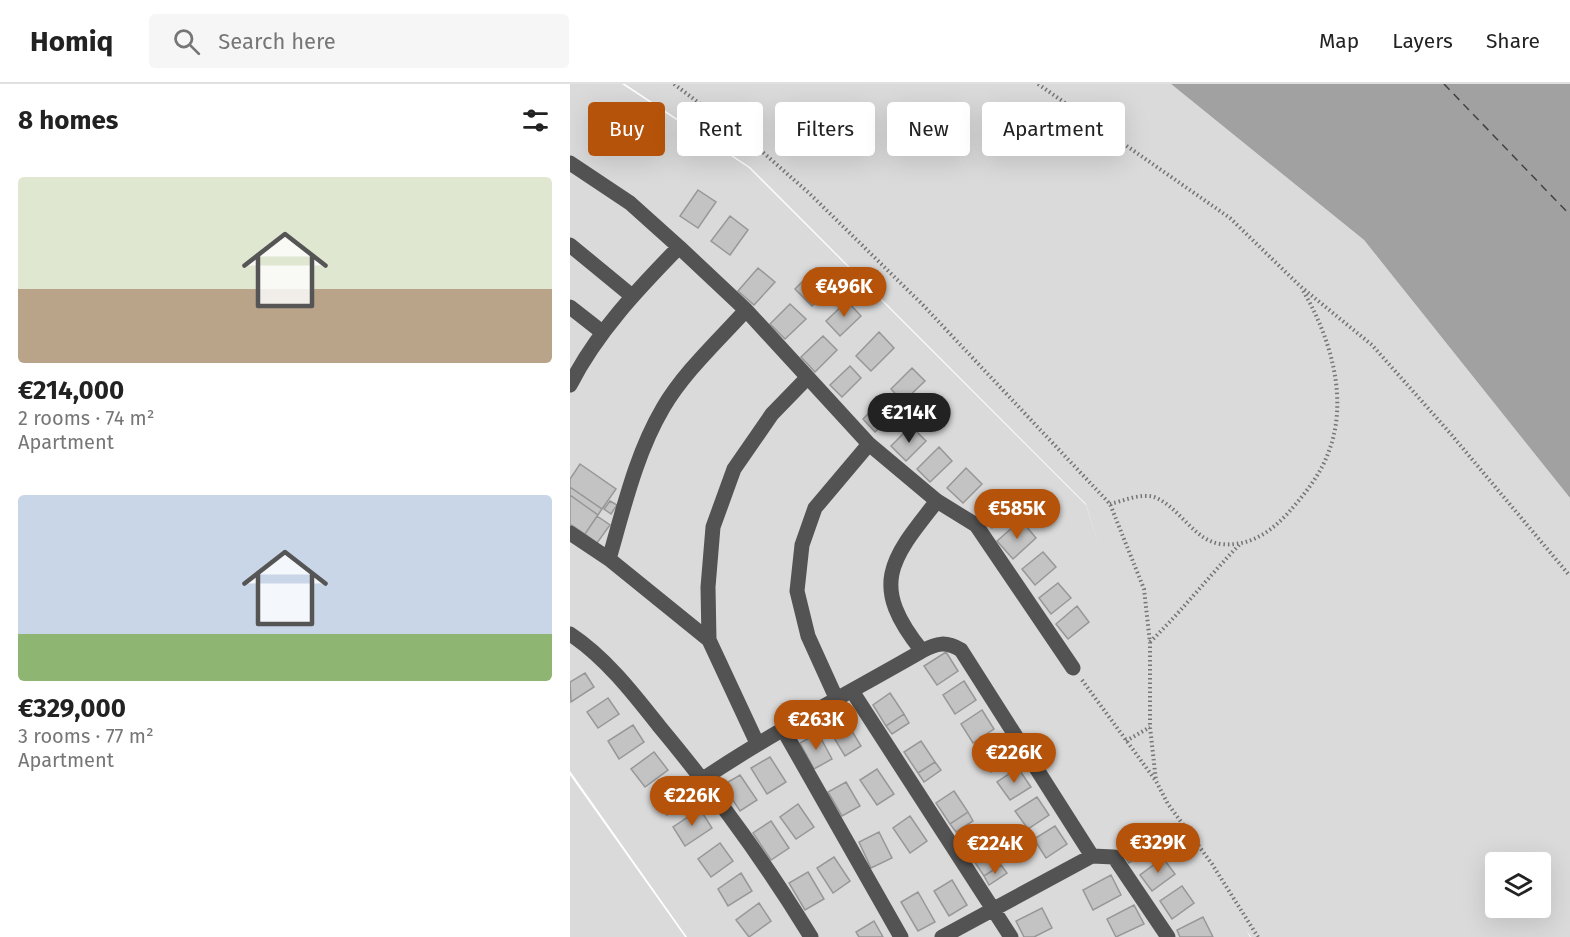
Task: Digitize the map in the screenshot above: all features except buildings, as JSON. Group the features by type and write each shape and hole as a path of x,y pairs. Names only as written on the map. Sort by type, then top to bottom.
{"lane":[{"path":"570,163 630,203 679,247 746,310 869,444 937,501 976,525 1073,668"},
{"path":"570,245 632,296"},
{"path":"570,385 602,333 632,296 679,247"},
{"path":"570,307 602,333"},
{"path":"609,559 635,469 648,435 664,405 702,358 746,310"},
{"path":"757,743 709,640 708,587 713,527 734,469 772,414 807,378"},
{"path":"837,700 808,636 797,591 802,545 815,508 869,444"},
{"path":"922,651 900,619 892,602 890,581 899,553 937,501"},
{"path":"570,533 609,559 709,640"},
{"path":"570,634 623,682 703,779 789,900 811,937"},
{"path":"703,779 757,743 784,731 934,644 950,643 961,650 1092,856"},
{"path":"852,691 1011,937"},
{"path":"784,731 901,937"},
{"path":"942,937 1092,856 1114,857 1168,937"}],"path":[{"path":"674,84 757,147 810,194 922,304 1110,504 1144,589 1150,643 1150,727 1155,781"},
{"path":"1038,84 1230,218 1300,286 1372,345 1570,576"},
{"path":"1110,504 1140,496 1155,497 1200,534 1219,544 1240,544 1254,540 1280,521 1306,492 1329,452 1335,420 1337,385 1327,345 1315,312 1300,286"},
{"path":"1150,643 1185,608 1202,583 1240,544"},
{"path":"1073,668 1155,781 1168,804 1212,864 1258,937"},
{"path":"1126,741 1150,727"}],"shaded area":[{"path":"570,84 622,84 649,102 588,102 588,156 665,156 665,112 677,120 677,156 731,156 749,168 1086,505 1099,546 1086,504 750,167 733,156 763,156 763,102 677,102 677,119 665,111 665,102 652,102 625,84 1171,84 1364,240 1570,498 1570,937 1251,937 1246,930 1250,937 687,937 570,771"},
{"path":"1171,84 1570,84 1570,498 1364,240"},
{"path":"570,775 685,937 570,937"}],"ferry route":[{"path":"1444,84 1570,215"}]}
